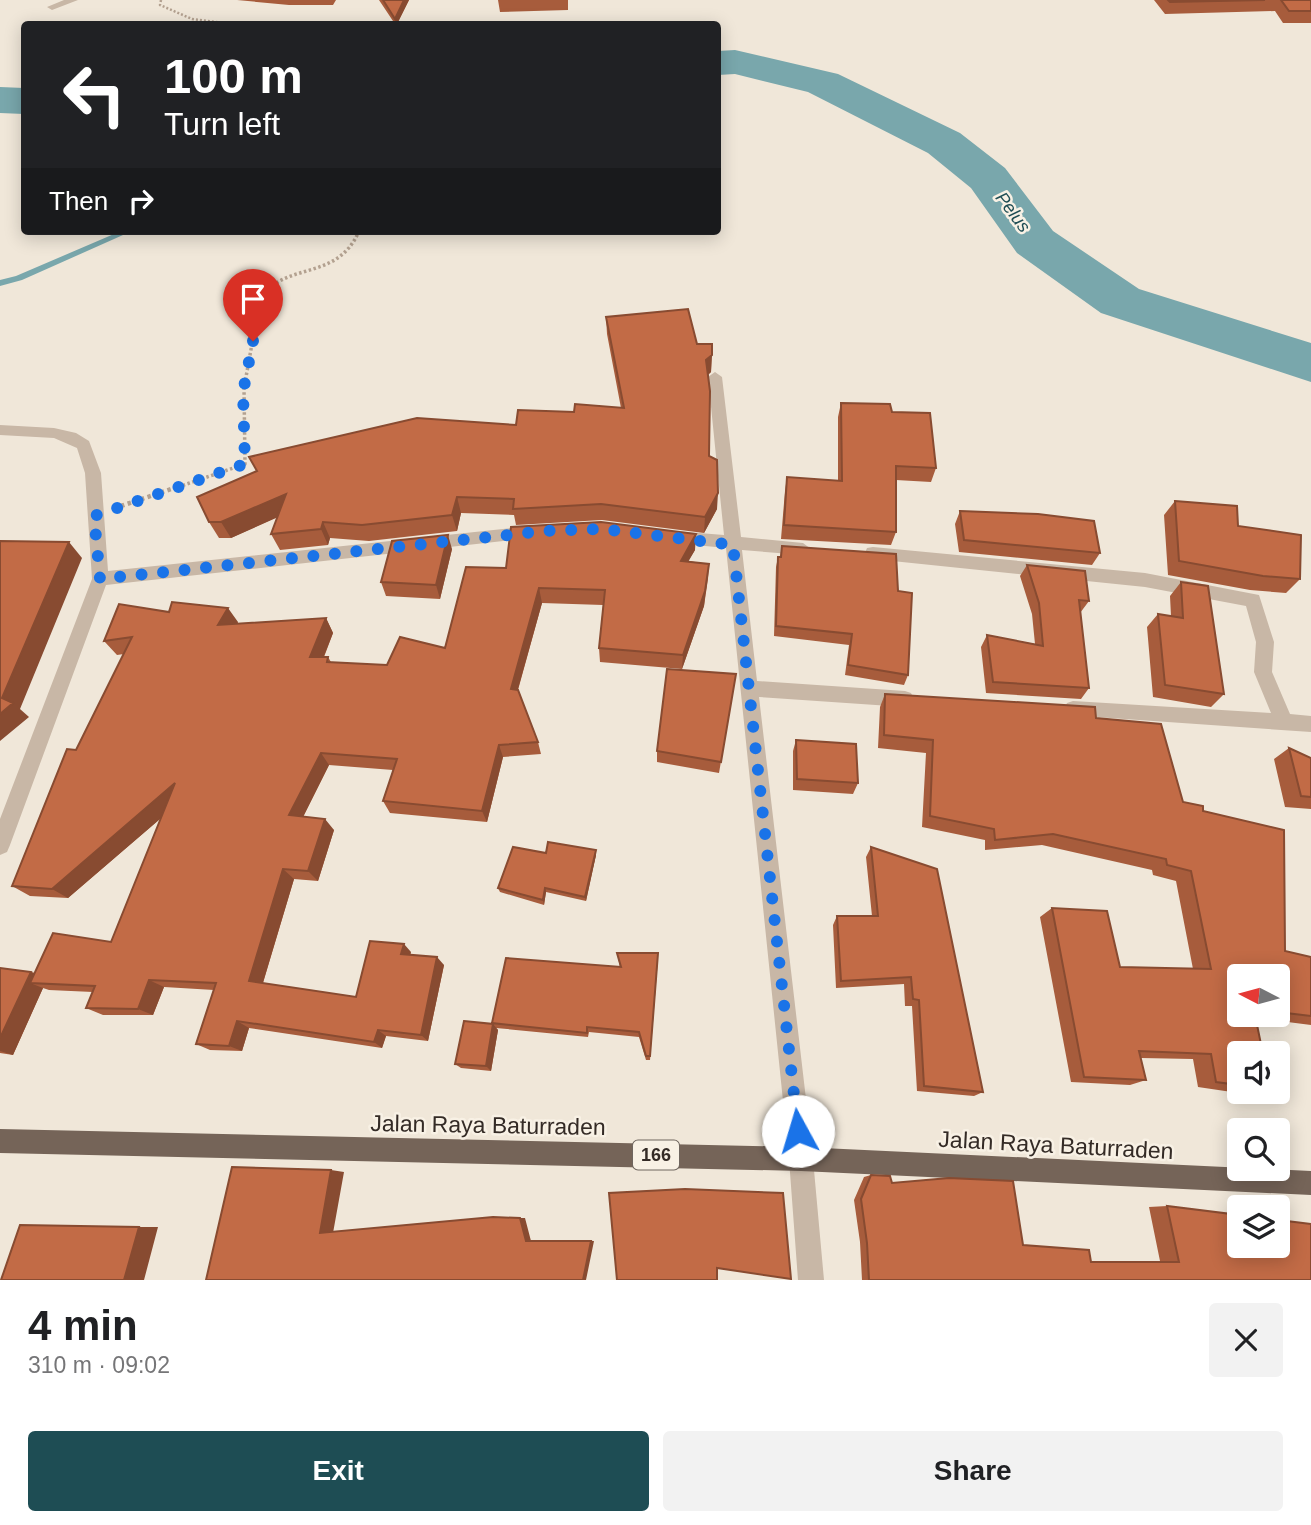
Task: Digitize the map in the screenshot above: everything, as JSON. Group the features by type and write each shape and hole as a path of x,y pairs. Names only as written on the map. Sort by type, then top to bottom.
{"main road":[{"name":"Jalan Raya Baturraden","path":"0,1140 801,1158 1311,1184"}],"street":[{"path":"52,7 72,0"},
{"path":"715,377 801,1158 811,1280"},
{"path":"0,430 54,433 71,437 84,445 93,473 100,579 0,845"},
{"path":"100,579 545,531"},
{"path":"654,535 733,545 826,550"},
{"path":"853,552 1145,580 1252,600 1265,642 1263,672 1284,722"},
{"path":"748,688 926,700"},
{"path":"1050,708 1311,724"}],"path":[{"path":"161,0 160,5 192,19 208,21"},
{"path":"94,516 245,464 243,392 254,323 261,300 266,290 282,281 336,261 355,245 358,235"}],"building":[{"path":"383,0 404,0 395,19"},
{"path":"1168,0 1265,0 1170,2"},
{"path":"1281,0 1311,0 1311,11 1289,11"},
{"path":"688,309 697,344 712,344 712,355 706,360 710,391 709,456 717,460 718,493 705,517 601,504 513,509 514,499 457,497 452,515 362,525 323,522 321,529 271,534 286,494 221,522 209,522 197,497 257,471 249,457 417,418 516,425 518,410 574,412 575,404 624,408 606,317"},
{"path":"841,403 890,404 892,412 930,413 936,468 896,466 896,532 784,525 787,477 842,481"},
{"path":"1175,501 1237,506 1238,526 1301,535 1300,579 1263,576 1179,561"},
{"path":"960,511 1038,514 1094,521 1100,553 964,540"},
{"path":"601,522 696,534 681,561 709,564 705,591 683,655 599,648 605,590 539,588 511,689 518,690 538,742 499,745 482,811 383,801 397,759 321,753 289,815 325,819 308,871 283,869 249,981 356,997 370,941 404,944 401,954 437,957 421,1035 378,1030 374,1042 237,1021 229,1046 196,1044 216,983 149,980 138,1009 86,1008 95,986 30,983 53,933 111,942 175,783 52,889 12,886 67,749 76,750 132,637 104,641 119,604 169,612 172,602 228,608 218,625 326,618 310,657 328,657 327,662 387,665 400,637 445,648 466,567 506,568 511,527"},
{"path":"448,535 436,585 381,582 392,541"},
{"path":"0,541 69,542 2,698 13,703 0,714"},
{"path":"782,546 896,554 898,591 912,593 908,675 848,665 852,634 776,626 778,557 781,557"},
{"path":"1027,565 1085,571 1089,601 1079,600 1089,688 993,682 987,635 1043,646 1039,603"},
{"path":"1181,582 1208,586 1224,694 1165,685 1158,614 1183,618"},
{"path":"667,669 736,674 721,762 657,751"},
{"path":"885,694 1095,707 1096,718 1161,724 1183,802 1203,806 1203,811 1284,830 1285,951 1311,957 1311,1016 1290,1013 1290,964 1227,964 1227,1027 1257,1027 1260,1041 1227,1041 1227,1083 1216,1082 1211,1054 1139,1051 1146,1080 1084,1077 1052,908 1107,911 1120,967 1211,969 1191,871 1167,865 1166,859 1053,834 995,840 994,829 930,816 933,740 884,735"},
{"path":"796,740 856,744 858,783 797,779"},
{"path":"1289,748 1311,758 1311,797 1301,796"},
{"path":"548,842 596,850 585,897 545,888 543,900 498,888 513,847 546,853"},
{"path":"871,847 937,869 983,1092 924,1086 919,1000 913,999 911,977 841,981 837,916 878,916"},
{"path":"617,953 658,953 650,1056 646,1056 639,1032 587,1027 587,1033 492,1023 506,958 621,967"},
{"path":"0,968 31,972 0,1038"},
{"path":"464,1021 493,1024 486,1066 455,1064"},
{"path":"232,1167 331,1170 320,1233 493,1217 520,1218 526,1241 591,1241 583,1280 206,1280"},
{"path":"871,1175 890,1176 892,1183 949,1178 1013,1181 1023,1245 1089,1250 1091,1262 1179,1262 1167,1206 1227,1214 1227,1258 1290,1258 1290,1221 1311,1224 1311,1280 869,1280 861,1199"},
{"path":"685,1189 783,1193 791,1279 717,1268 717,1280 617,1280 609,1193"},
{"path":"20,1225 139,1227 124,1280 1,1280"}],"waterway":[{"name":"Pelus","path":"721,63 735,62 823,83 944,143 988,178 1035,242 1120,301 1311,363"},
{"name":"Pelus","path":"0,100 21,101"},
{"path":"0,283 19,278 119,235"}],"route":[{"path":"253,341 243,392 245,464 94,516 100,579 545,531 602,529 733,545 798,1131"}]}
